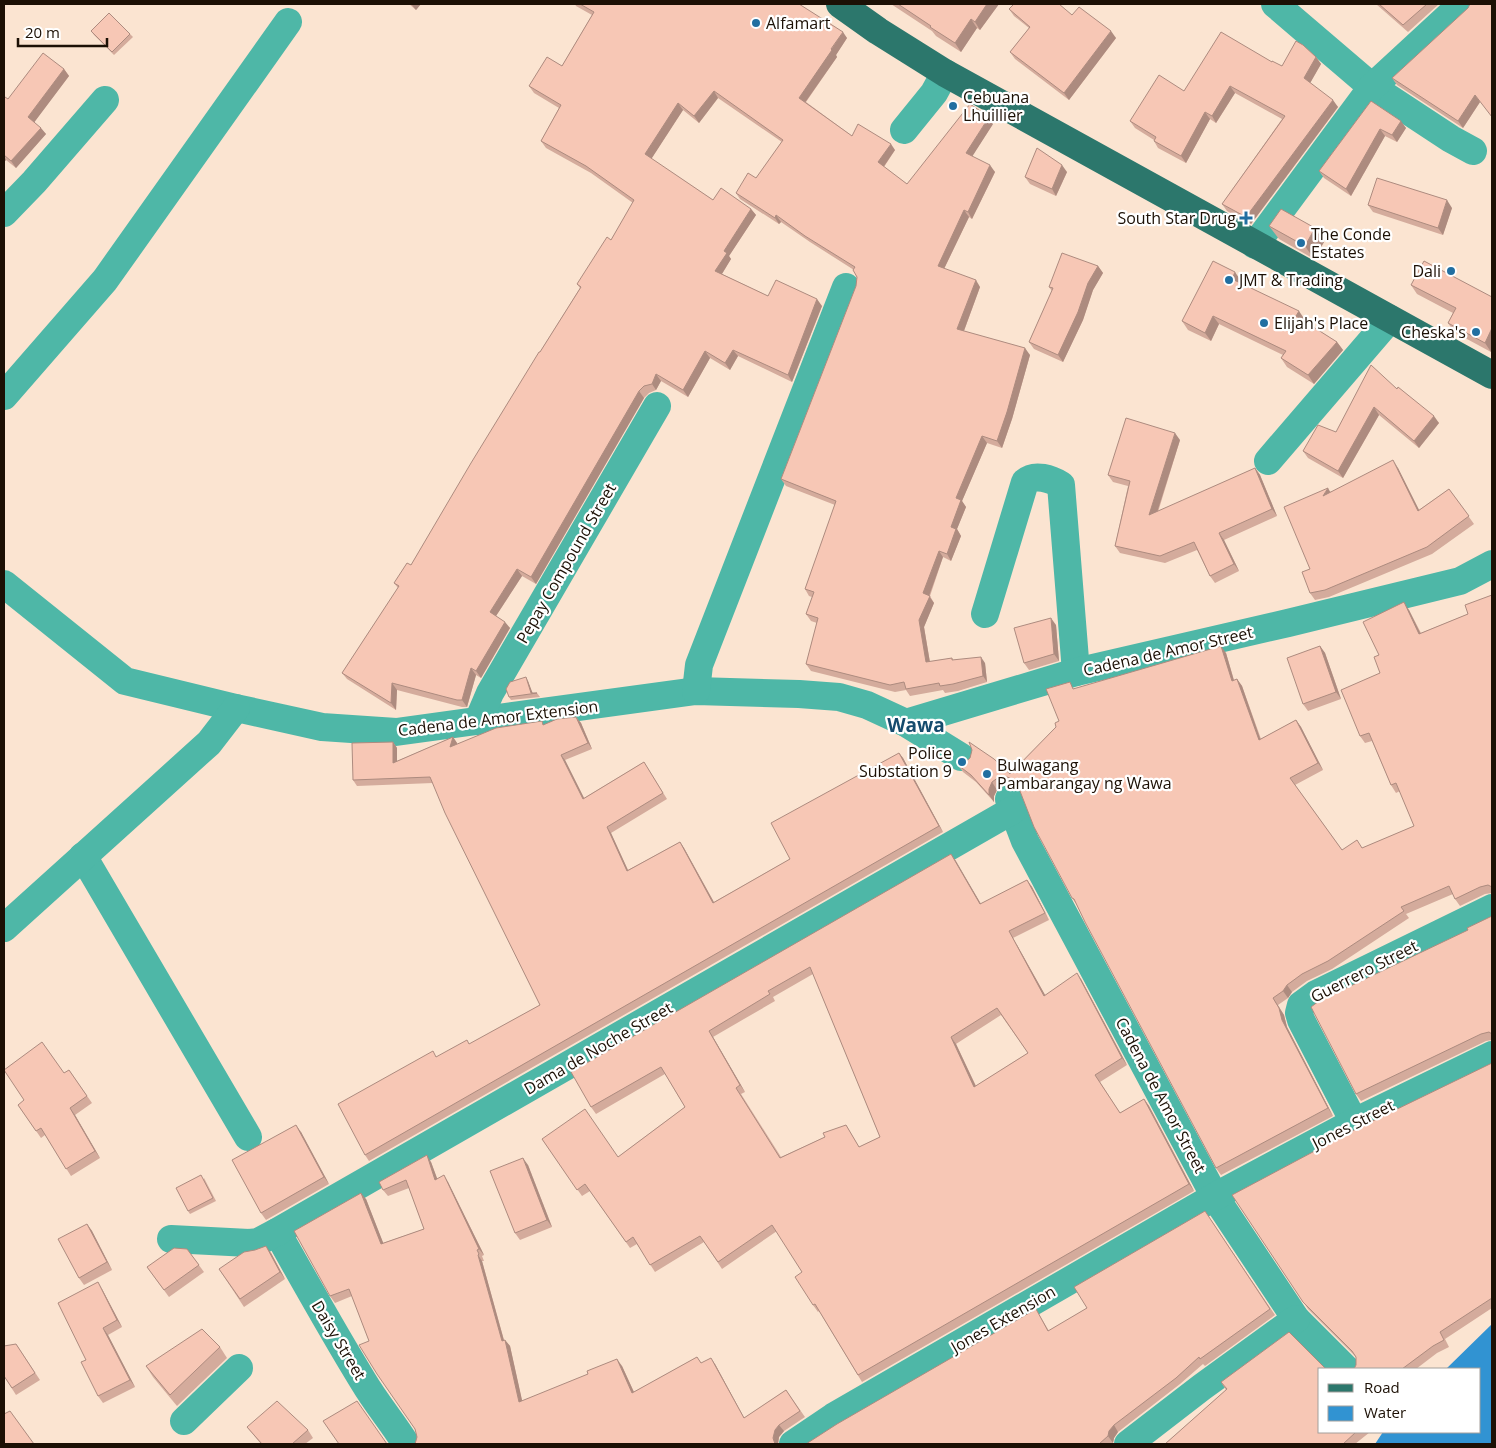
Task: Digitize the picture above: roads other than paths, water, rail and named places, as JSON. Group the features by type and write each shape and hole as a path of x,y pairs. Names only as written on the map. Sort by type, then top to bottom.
{"main road":[{"path":"840,4 944,73 1492,375"}],"street":[{"path":"1275,4 1372,87 1472,151"},
{"path":"1255,245 1372,87 1462,4"},
{"path":"4,396 106,280 288,22"},
{"path":"904,130 934,93 944,73"},
{"path":"4,213 34,182 105,100"},
{"path":"696,691 699,665 846,287"},
{"path":"1268,461 1390,319"},
{"name":"Pepay Compound Street","path":"478,721 490,693 657,406"},
{"path":"985,614 1025,482 1030,478 1044,478 1055,481 1061,485 1076,672"},
{"name":"Cadena de Amor Street","path":"906,722 1076,672 1460,581 1492,564"},
{"name":"Cadena de Amor Extension","path":"4,584 125,681 322,727 396,732 696,691 839,697 867,705 906,722"},
{"path":"4,928 209,743 236,708"},
{"path":"906,722 961,757"},
{"name":"Cadena de Amor Street","path":"1011,805 1025,841 1215,1196 1296,1319 1345,1368"},
{"name":"Dama de Noche Street","path":"171,1240 258,1242 1011,805"},
{"path":"83,856 248,1137"},
{"name":"Guerrero Street","path":"1354,1122 1301,1020 1299,1014 1301,1005 1316,994 1492,908"},
{"name":"Jones Street","path":"1215,1196 1354,1122 1492,1055"},
{"name":"Jones Extension","path":"793,1444 833,1417 1215,1196"},
{"name":"Daisy Street","path":"277,1232 364,1382 406,1444"},
{"path":"1128,1444 1202,1387 1296,1319"},
{"path":"184,1421 239,1368"}],"water":[{"path":"1492,1324 1492,1444 1375,1444 1382,1433 1481,1433 1481,1368 1447,1368"}],"place":[{"name":"Alfamart","path":"756,23"},
{"name":"Cebuana Lhuillier","path":"953,106"},
{"name":"South Star Drug","path":"1246,218"},
{"name":"The Conde Estates","path":"1301,243"},
{"name":"Dali","path":"1451,271"},
{"name":"JMT & Trading","path":"1229,280"},
{"name":"Elijah's Place","path":"1264,323"},
{"name":"Cheska's","path":"1476,332"},
{"name":"Police Substation 9","path":"962,762"},
{"name":"Bulwagang Pambarangay ng Wawa","path":"987,774"}],"district":[{"name":"Wawa","path":"916,725"}]}
